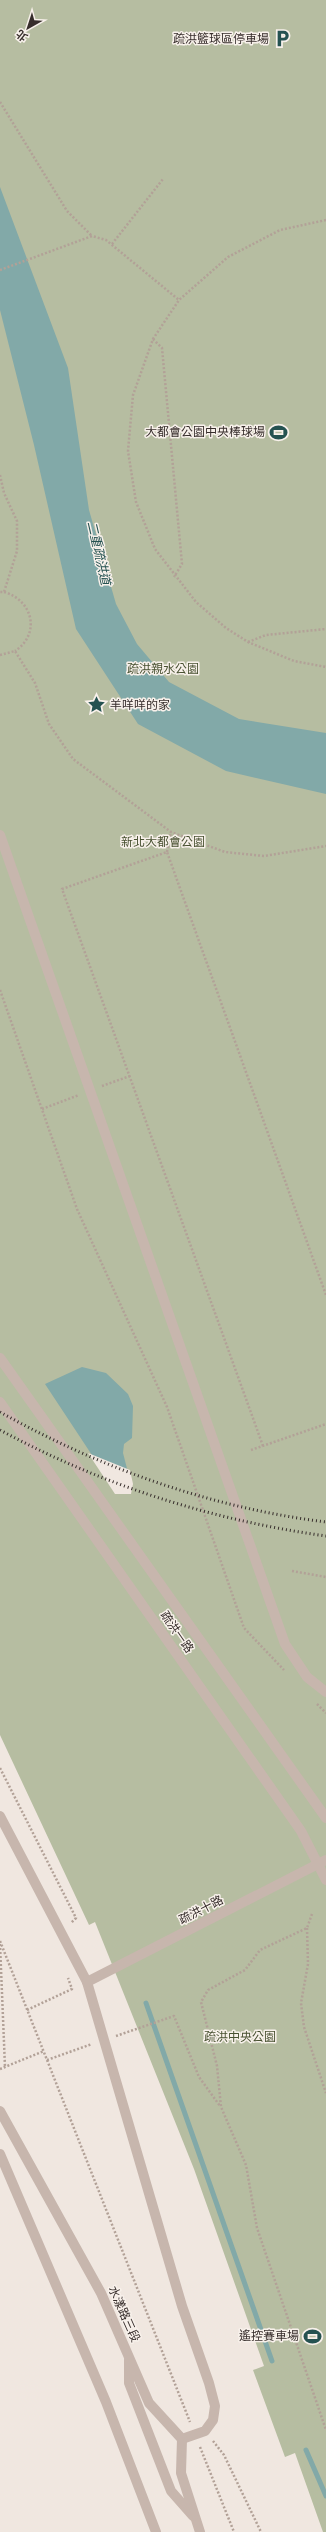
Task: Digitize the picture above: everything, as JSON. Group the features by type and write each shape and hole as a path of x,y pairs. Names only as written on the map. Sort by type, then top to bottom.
{"street":[{"path":"0,835 285,1644 307,1677 326,1692"},
{"name":"疏洪一路","path":"0,1358 326,1818"},
{"name":"疏洪一路","path":"0,1402 323,1862 326,1880"},
{"path":"0,1816 87,1982 182,2306 216,2406 213,2420 205,2431 182,2438 181,2473 200,2532"},
{"name":"疏洪十路","path":"87,1982 323,1862"},
{"name":"水漾路三段","path":"0,2111 101,2293 149,2403 182,2438"},
{"path":"0,2154 106,2402 156,2532"},
{"path":"129,2356 129,2383 171,2491 195,2518"}],"path":[{"path":"0,102 67,211 92,236 112,244 179,300"},
{"path":"112,244 163,179"},
{"path":"326,220 280,230 228,257 179,300 153,339 133,395 128,450 136,502 155,549 174,577 196,602 226,628 248,642 294,661 326,667"},
{"path":"0,270 92,236"},
{"path":"153,339 162,348 182,564 174,577"},
{"path":"0,475 4,493 17,521 17,551 4,592"},
{"path":"0,592 4,592 20,599 30,614 32,622 27,640 15,651 0,655"},
{"path":"248,642 266,635 326,629"},
{"path":"15,651 35,683 49,724 73,759 171,832 225,852 264,856 326,846"},
{"path":"171,832 167,852 326,1295"},
{"path":"167,852 62,889 263,1446"},
{"path":"0,990 77,1209 167,1407 244,1628 288,1673"},
{"path":"251,1450 326,1424"},
{"path":"292,1571 326,1577"},
{"path":"315,1702 326,1713"},
{"path":"0,1768 76,1918"},
{"path":"312,1914 307,1928 308,1964 301,2003 304,2027 326,2093"},
{"path":"221,2107 217,2066 201,2002 208,1990 245,1970 260,1950 307,1928"},
{"path":"0,1941 234,2532"},
{"path":"0,1941 5,2067"},
{"path":"27,2010 72,1989"},
{"path":"174,2016 199,2076 221,2107 246,2165 257,2228 326,2430"},
{"path":"0,2069 44,2051"},
{"path":"205,2431 224,2455 261,2532"}],"green space":[{"name":"疏洪親水公園","path":"0,0 326,0 326,2532 323,2532 295,2453 285,2457 253,2370 264,2366 194,2169 95,1922 89,1925 0,1735"}],"water":[{"name":"二重疏洪道","path":"0,187 68,368 89,510 116,604 137,644 169,682 239,719 326,733 326,794 226,771 138,724 76,629 34,445 0,310"},
{"path":"82,1367 106,1373 128,1394 133,1406 132,1438 124,1444 123,1453 131,1484 117,1493 45,1384"}],"pier":[{"path":"88,1453 130,1470 133,1484 131,1494 115,1494"}],"waterway":[{"path":"146,2003 272,2361"},
{"path":"306,2450 326,2496"}],"railway":[{"path":"0,1412 77,1451 158,1483 241,1507 283,1516 326,1522"},
{"path":"0,1430 78,1468 158,1498 241,1520 326,1536"}],"place":[{"name":"疏洪籃球區停車場","path":"282,39"},
{"name":"大都會公園中央棒球場","path":"278,432"},
{"name":"羊咩咩的家","path":"97,705"},
{"name":"遙控賽車場","path":"312,2336"}],"park label":[{"name":"新北大都會公園","path":"163,842"},
{"name":"疏洪中央公園","path":"240,2037"}]}
